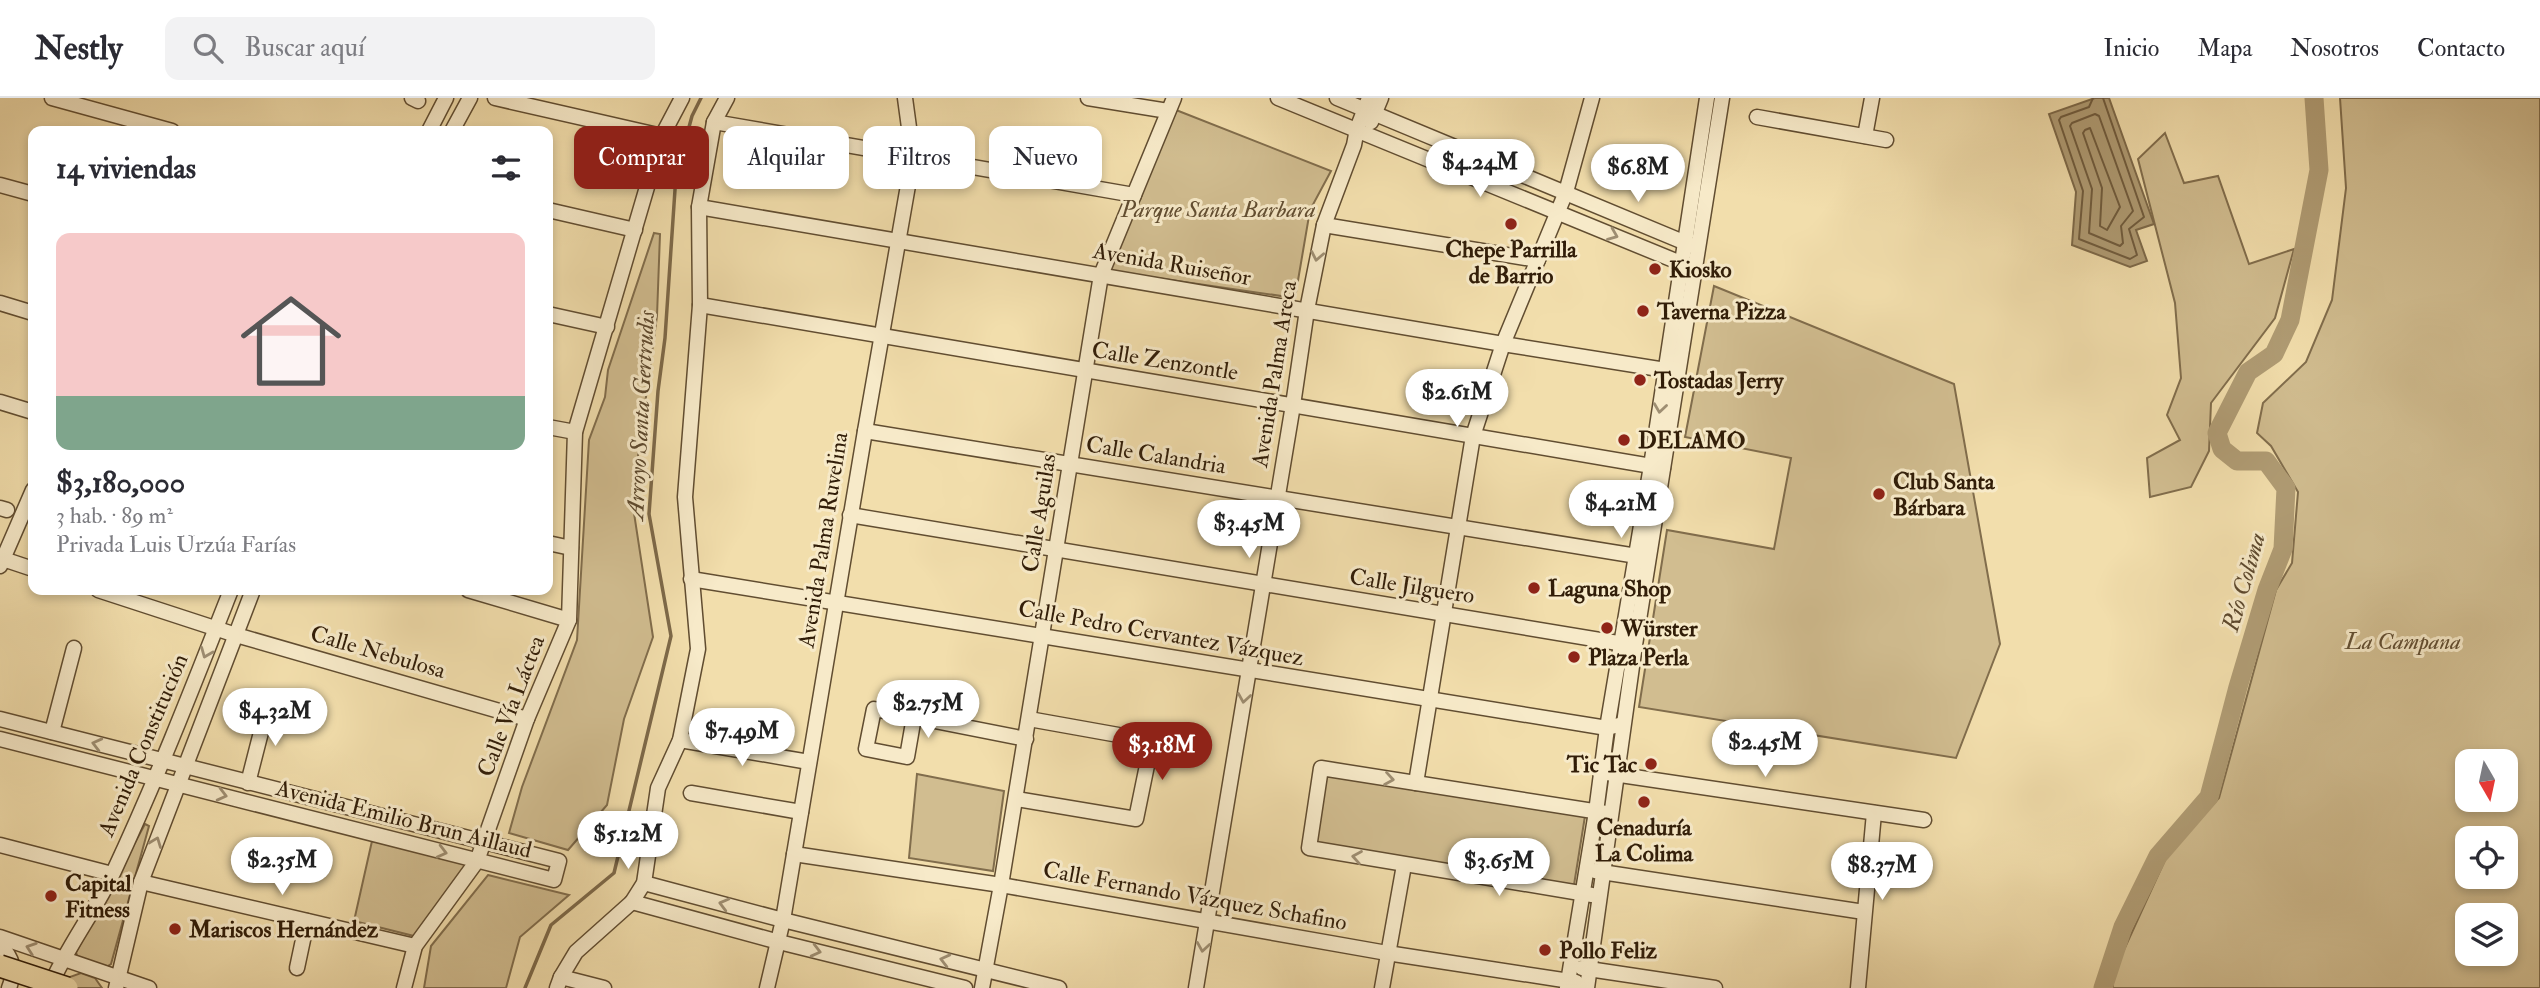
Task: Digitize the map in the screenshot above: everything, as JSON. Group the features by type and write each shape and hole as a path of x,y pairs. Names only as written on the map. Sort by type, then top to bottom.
{"highway":[{"path":"0,966 67,988"}],"street":[{"path":"52,98 154,126"},
{"path":"432,126 446,98"},
{"path":"455,126 470,98"},
{"path":"495,98 618,126"},
{"name":"Calle Vía Láctea","path":"667,126 682,98"},
{"path":"604,988 559,983 576,952 632,902 644,883 658,788 680,740 698,649 685,497 700,305 699,207 714,122 727,98"},
{"name":"Avenida Palma Ruvelina","path":"905,98 909,126"},
{"path":"1088,98 1171,105"},
{"path":"1278,98 1688,266"},
{"path":"1337,98 1370,107 1691,245"},
{"name":"Avenida Palma Areca","path":"1196,988 1307,310 1324,225 1370,107 1381,98"},
{"path":"1416,783 1473,436 1503,344 1566,192 1592,98"},
{"path":"1588,980 1612,813 1607,728 1628,645 1657,467 1691,245 1707,98"},
{"path":"1691,245 1722,98"},
{"path":"1865,136 1872,98"},
{"name":"Calle Aguilas","path":"982,988 1002,886 1101,275 1171,105"},
{"path":"1757,117 1886,140"},
{"path":"714,122 863,148"},
{"path":"975,168 1133,195"},
{"path":"0,185 28,193"},
{"name":"Calle Vía Láctea","path":"404,988 415,946 477,861 527,719 569,620 575,432 647,189"},
{"name":"Avenida Palma Ruvelina","path":"767,988 783,920 864,431 907,189"},
{"name":"Avenida Ruiseñor","path":"699,207 1672,371"},
{"path":"553,211 635,230"},
{"path":"1324,225 1538,260"},
{"path":"0,303 28,311"},
{"name":"Calle Zenzontle","path":"700,305 1657,467"},
{"path":"553,315 607,327"},
{"path":"0,402 28,410"},
{"path":"553,428 575,432"},
{"name":"Calle Calandria","path":"864,431 1642,557"},
{"path":"28,502 2,562 28,568"},
{"name":"Calle Jilguero","path":"850,515 1628,645"},
{"path":"553,544 571,548"},
{"name":"Calle Pedro Cervantez Vázquez","path":"691,579 1430,701 1607,728 1623,724"},
{"name":"Calle Nebulosa","path":"114,595 236,635 527,719"},
{"name":"Avenida Constitución","path":"49,988 62,959 112,874 163,761 229,595"},
{"name":"Avenida Constitución","path":"118,983 141,881 251,595"},
{"path":"485,595 569,620"},
{"path":"1569,978 1596,812 1623,724 1628,645"},
{"path":"52,733 74,648"},
{"path":"248,783 268,705"},
{"path":"914,717 1026,739"},
{"name":"Avenida Emilio Brun Aillaud","path":"0,719 558,862 554,880 0,738"},
{"path":"1016,799 1136,819 1152,741 1029,719"},
{"path":"680,740 809,762"},
{"path":"1600,896 1309,848 1321,768 1612,813"},
{"path":"1609,773 1924,820"},
{"path":"691,793 801,812"},
{"path":"1858,988 1874,813"},
{"path":"0,845 112,874"},
{"name":"Calle Fernando Vázquez Schafino","path":"794,854 1002,886 1387,953 1569,978 1715,988"},
{"path":"1382,988 1404,865"},
{"path":"1587,870 1864,912"},
{"path":"141,881 415,946"},
{"path":"644,883 1059,988"},
{"path":"632,902 965,988"},
{"path":"297,968 307,920"},
{"path":"0,937 118,983 149,988"},
{"path":"0,945 8,953 14,966 9,988"}],"green space":[{"name":"La Campana","path":"2340,98 2540,98 2540,988 2113,988 2112,976 2170,849 2219,798 2276,590 2292,563 2298,492 2271,446 2257,433 2263,403 2306,362 2332,300 2346,188"},
{"name":"Parque Santa Barbara","path":"1176,110 1331,171 1310,210 1295,298 1109,271"},
{"path":"2165,133 2184,183 2218,176 2249,264 2294,249 2275,318 2211,403 2209,451 2191,487 2150,497 2147,458 2180,440 2167,415 2181,378 2175,303 2138,159"},
{"path":"654,233 660,234 657,316 632,500 653,637 624,719 607,805 568,850 509,833 522,787 577,640 589,440 605,397 608,370"},
{"name":"Club Santa Bárbara","path":"1714,286 1954,384 2000,644 1956,758 1639,707 1667,530 1774,549 1791,458 1685,437"},
{"path":"917,774 1004,791 993,871 909,858"},
{"path":"1326,775 1585,816 1574,885 1315,844"},
{"path":"145,824 149,826 111,964 103,969 78,960 76,952"},
{"path":"372,841 469,863 414,936 354,921"},
{"path":"488,875 569,895 520,937 506,988 424,988 431,946"},
{"path":"81,973 95,978 102,988 58,988 67,978"}],"water":[{"path":"2095,98 2109,98 2154,224 2136,230 2147,261 2130,267 2072,245 2076,192 2049,114"}],"waterway":[{"name":"Arroyo Santa Gertrudis","path":"525,988 551,925 614,873 671,636 649,514 676,175 692,116 701,98"},
{"name":"Río Colima","path":"2103,988 2123,927 2158,856 2209,797 2238,687 2267,590 2283,549 2286,488 2266,461 2237,461 2222,449 2217,433 2248,372 2274,354 2290,320 2319,170 2314,98"}],"place":[{"name":"Chepe Parrilla de Barrio","path":"1511,224"},
{"name":"Kiosko","path":"1655,269"},
{"name":"Taverna Pizza","path":"1643,311"},
{"name":"Tostadas Jerry","path":"1640,380"},
{"name":"DELAMO","path":"1624,440"},
{"name":"Club Santa Bárbara","path":"1879,494"},
{"name":"Laguna Shop","path":"1534,588"},
{"name":"Würster","path":"1607,628"},
{"name":"Plaza Perla","path":"1574,657"},
{"name":"Tic Tac","path":"1651,764"},
{"name":"Cenaduría La Colima","path":"1644,802"},
{"name":"Capital Fitness","path":"51,896"},
{"name":"Mariscos Hernández","path":"175,929"},
{"name":"Pollo Feliz","path":"1545,950"}]}
